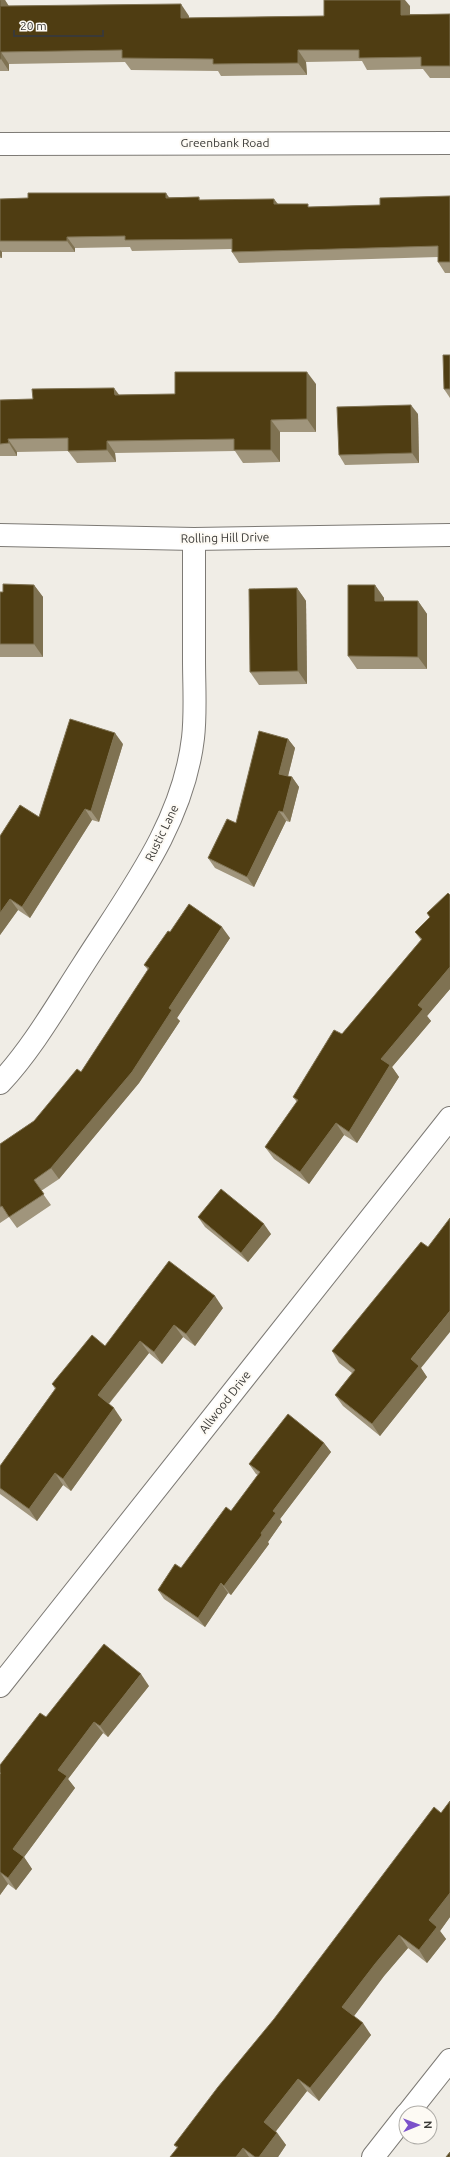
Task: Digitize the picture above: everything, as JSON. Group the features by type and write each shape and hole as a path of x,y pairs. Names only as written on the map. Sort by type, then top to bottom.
{"street":[{"name":"Greenbank Road","path":"0,144 450,143"},
{"name":"Rolling Hill Drive","path":"0,535 194,539 450,535"},
{"name":"Rustic Lane","path":"0,1083 13,1070 73,980 156,850 174,812 189,762 193,739 195,709 194,539"},
{"name":"Allwood Drive","path":"0,1686 450,1118"},
{"path":"415,2105 448,2068"},
{"path":"373,2157 398,2125"}],"building":[{"path":"0,0 1,6 181,4 181,18 324,16 324,0 401,0 401,15 450,14 450,66 421,66 421,57 359,58 359,50 298,50 298,63 213,64 213,59 122,58 122,50 1,52 0,59"},
{"path":"28,193 166,193 166,198 199,197 199,200 274,199 274,204 308,204 308,207 380,205 380,198 450,196 450,262 438,262 438,246 232,252 232,239 125,240 125,236 67,237 67,241 0,241 0,199 28,198"},
{"path":"443,355 450,355 450,389 444,389"},
{"path":"175,372 307,372 307,419 271,420 271,450 234,450 234,439 107,441 107,450 68,451 68,438 8,439 9,443 0,444 0,400 33,399 32,389 114,388 115,395 175,394"},
{"path":"411,405 412,453 339,455 337,407"},
{"path":"3,584 34,585 34,644 0,644 0,592 3,592"},
{"path":"348,585 375,585 375,601 418,601 418,657 348,656"},
{"path":"297,588 298,671 250,672 249,589"},
{"path":"70,719 115,733 91,811 85,809 22,907 10,899 0,913 0,836 20,805 39,817"},
{"path":"259,731 288,739 279,774 292,777 283,812 279,811 247,877 208,858 227,819 236,823"},
{"path":"448,893 450,895 450,967 418,1005 423,1009 381,1059 390,1065 349,1132 336,1123 300,1172 265,1147 298,1100 293,1097 334,1030 342,1034 422,939 415,932 430,917 427,913"},
{"path":"189,904 222,927 169,1008 172,1010 132,1072 51,1168 34,1180 44,1194 9,1217 2,1206 0,1207 0,1144 34,1121 77,1069 81,1072 149,968 144,965 168,931 170,932"},
{"path":"221,1189 264,1224 241,1253 198,1217"},
{"path":"450,1218 450,1311 411,1359 419,1366 372,1424 335,1395 355,1370 332,1351 421,1242 428,1247"},
{"path":"169,1261 215,1296 186,1334 174,1325 154,1352 140,1341 98,1395 114,1408 63,1479 55,1473 29,1509 0,1488 0,1466 56,1388 52,1384 92,1335 105,1346"},
{"path":"288,1414 324,1443 273,1511 276,1513 261,1533 262,1535 224,1586 221,1583 198,1618 158,1590 175,1564 181,1568 226,1507 231,1511 260,1472 249,1464"},
{"path":"104,1644 141,1674 100,1726 94,1722 58,1770 67,1776 13,1849 24,1857 8,1878 0,1872 0,1765 40,1713 46,1717"},
{"path":"450,1801 450,1893 429,1920 437,1927 419,1950 399,1935 375,1964 342,2007 363,2023 310,2088 298,2079 264,2122 277,2133 259,2157 255,2157 243,2148 236,2157 170,2157 178,2147 174,2145 218,2087 274,2019 434,1807 441,1813"}]}
